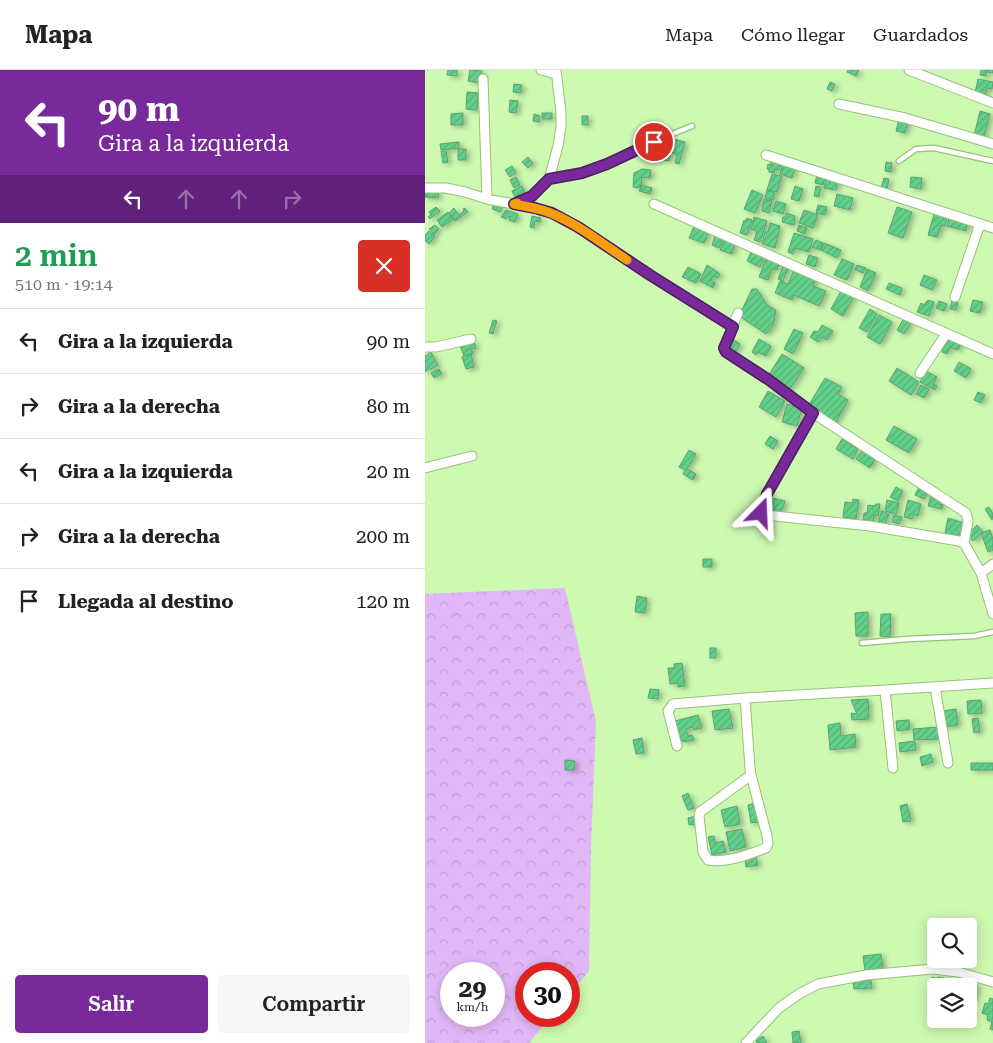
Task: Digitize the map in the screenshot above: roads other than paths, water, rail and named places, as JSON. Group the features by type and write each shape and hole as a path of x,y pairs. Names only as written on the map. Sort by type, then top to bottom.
{"street":[{"path":"514,204 532,196 549,179 558,146 561,112 556,72 541,70"},
{"path":"909,70 993,103"},
{"path":"483,78 487,199"},
{"path":"839,104 905,118 993,144"},
{"path":"766,155 993,228"},
{"path":"425,188 446,188 552,213 578,227 733,327"},
{"path":"654,204 993,354"},
{"path":"955,297 980,224"},
{"path":"738,313 724,348 726,352 769,380 813,413 966,513 968,521 964,543 981,573 993,614"},
{"path":"920,373 946,334"},
{"path":"425,348 471,339"},
{"path":"813,413 767,494 761,508 761,513 765,515 870,526 964,543"},
{"path":"425,468 472,456"},
{"path":"981,573 993,564"},
{"path":"677,746 669,711 673,704 993,683"},
{"path":"935,687 948,764"},
{"path":"885,690 893,768"},
{"path":"745,698 751,775 768,844 766,848 738,858 718,861 708,860 703,852 700,812 751,775"},
{"path":"745,1043 779,1008 818,984 866,975 933,969 957,972 993,982"}],"lane":[{"path":"549,179 582,173 607,164 692,126"},
{"path":"899,161 916,149 934,148 993,161"},
{"path":"862,643 974,636 993,632"}]}
